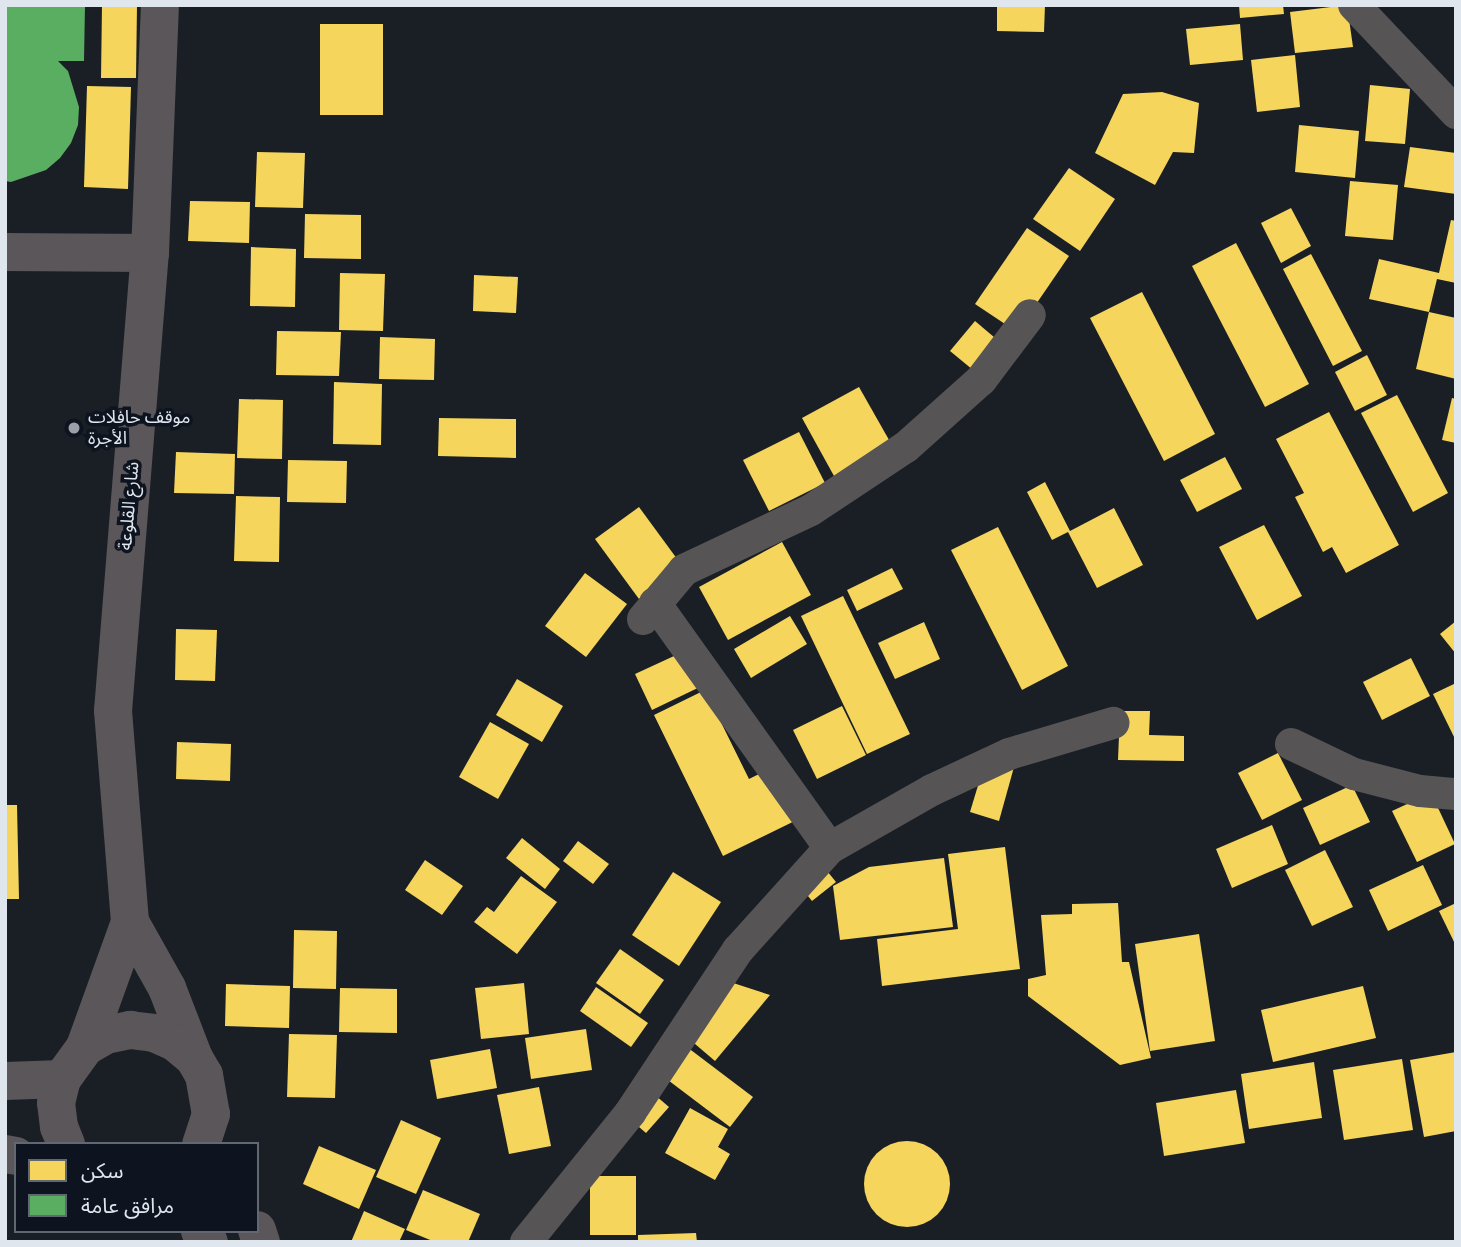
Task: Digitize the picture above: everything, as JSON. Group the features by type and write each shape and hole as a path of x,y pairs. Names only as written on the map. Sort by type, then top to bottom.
{"main road":[{"name":"شارع القلوعة","path":"130,922 113,711 149,253 160,5"},
{"path":"5,252 149,253"},
{"path":"65,1142 59,1127 56,1103 62,1079 85,1047 130,922"},
{"path":"130,922 167,988 194,1058 204,1075 212,1134"},
{"path":"85,1047 106,1035 130,1030 142,1031 176,1042 194,1058"},
{"path":"5,1081 62,1079"}],"street":[{"path":"1354,5 1456,113"},
{"path":"830,848 649,611 684,570 811,509 906,447 981,380 1030,316"},
{"path":"526,1242 630,1113 738,950 830,848 932,790 1009,754 1113,723"},
{"path":"1291,744 1353,774 1420,791 1456,794"}],"building: سكن":[{"path":"102,5 137,5 136,78 101,78"},
{"path":"997,5 1045,5 1044,32 997,31"},
{"path":"1239,5 1283,5 1284,14 1240,18"},
{"path":"1347,5 1353,47 1295,53 1290,12"},
{"path":"320,24 383,24 383,115 320,115"},
{"path":"1240,24 1243,60 1190,65 1186,29"},
{"path":"1295,55 1300,107 1257,112 1251,60"},
{"path":"1370,85 1410,89 1405,144 1365,141"},
{"path":"87,86 131,87 128,189 84,187"},
{"path":"1162,92 1199,103 1194,153 1173,152 1155,185 1095,153 1123,94"},
{"path":"1299,125 1359,131 1355,178 1295,172"},
{"path":"1410,147 1456,153 1456,194 1404,187"},
{"path":"257,152 305,153 303,208 255,207"},
{"path":"1069,168 1115,199 1080,251 1033,219"},
{"path":"1350,181 1398,185 1393,240 1345,236"},
{"path":"190,201 250,202 249,243 188,241"},
{"path":"1291,208 1311,246 1281,263 1261,223"},
{"path":"305,214 361,215 361,259 304,258"},
{"path":"1451,220 1456,221 1456,283 1437,279 1429,312 1369,299 1379,259 1439,273"},
{"path":"1027,228 1069,256 1017,332 975,304"},
{"path":"1236,243 1309,384 1265,407 1192,266"},
{"path":"251,247 296,249 295,307 250,306"},
{"path":"1311,254 1362,351 1333,366 1283,269"},
{"path":"340,273 385,274 383,331 339,330"},
{"path":"474,275 518,277 516,313 473,311"},
{"path":"1142,292 1215,434 1164,461 1090,318"},
{"path":"1429,312 1456,318 1456,379 1416,369"},
{"path":"975,321 1014,354 990,384 950,351"},
{"path":"277,331 341,332 339,376 276,375"},
{"path":"380,337 435,339 434,380 379,379"},
{"path":"1367,355 1387,395 1355,411 1335,372"},
{"path":"334,382 382,384 381,445 333,444"},
{"path":"859,387 897,454 839,485 802,418"},
{"path":"1397,395 1448,493 1413,512 1361,413"},
{"path":"1452,398 1456,399 1456,443 1442,440"},
{"path":"239,399 283,400 282,459 237,458"},
{"path":"1329,412 1399,545 1346,573 1332,547 1323,552 1295,497 1304,493 1276,439"},
{"path":"439,418 516,419 516,458 438,456"},
{"path":"799,432 825,483 769,511 743,460"},
{"path":"176,452 235,454 234,494 174,493"},
{"path":"1225,457 1242,489 1197,512 1180,480"},
{"path":"288,460 347,461 346,503 287,502"},
{"path":"1045,482 1070,531 1114,508 1143,565 1097,588 1068,532 1052,540 1027,492"},
{"path":"236,496 280,497 279,562 234,561"},
{"path":"639,507 683,567 639,599 595,539"},
{"path":"1264,525 1302,596 1257,620 1219,547"},
{"path":"998,527 1068,666 1022,690 951,550"},
{"path":"782,542 811,595 728,640 699,587"},
{"path":"892,568 903,589 857,611 847,590"},
{"path":"585,573 627,604 586,657 545,626"},
{"path":"843,596 910,734 867,754 801,616"},
{"path":"790,616 807,644 751,678 734,649"},
{"path":"1456,621 1456,654 1440,634"},
{"path":"924,622 940,659 895,679 878,643"},
{"path":"176,629 217,630 215,681 175,680"},
{"path":"687,650 704,685 652,710 635,674"},
{"path":"1411,658 1430,696 1382,720 1363,682"},
{"path":"517,679 563,706 542,742 496,715"},
{"path":"1456,683 1456,741 1433,694"},
{"path":"705,690 749,779 785,761 811,813 723,856 654,715"},
{"path":"842,706 866,755 817,779 793,730"},
{"path":"1120,711 1150,711 1149,735 1184,736 1184,761 1118,760"},
{"path":"490,722 529,744 498,799 459,777"},
{"path":"177,742 231,744 230,781 176,779"},
{"path":"1278,753 1302,800 1262,820 1238,773"},
{"path":"986,759 1014,767 999,821 970,812"},
{"path":"1352,785 1370,822 1320,845 1303,808"},
{"path":"1431,793 1455,844 1417,862 1392,811"},
{"path":"5,805 17,805 19,899 5,899"},
{"path":"1272,825 1288,864 1232,888 1216,849"},
{"path":"522,838 560,869 545,889 506,858"},
{"path":"578,841 609,864 593,884 563,861"},
{"path":"1005,847 1020,969 882,986 877,939 958,929 948,854"},
{"path":"1325,850 1353,907 1312,926 1285,870"},
{"path":"944,858 953,927 840,940 833,886 869,867"},
{"path":"425,860 463,886 442,915 405,890"},
{"path":"819,861 836,882 812,901 795,880"},
{"path":"1423,865 1442,905 1388,931 1369,890"},
{"path":"673,872 721,902 679,966 632,935"},
{"path":"521,876 557,902 517,954 474,922 487,907 494,912"},
{"path":"1118,903 1122,962 1129,962 1151,1058 1120,1065 1028,996 1028,979 1046,975 1041,915 1072,914 1072,904"},
{"path":"1456,903 1456,946 1439,911"},
{"path":"294,930 337,931 336,989 293,988"},
{"path":"1199,934 1215,1041 1150,1051 1135,944"},
{"path":"620,949 664,980 640,1014 596,983"},
{"path":"724,980 770,995 715,1061 681,1032"},
{"path":"524,983 529,1034 481,1039 475,988"},
{"path":"226,984 290,986 289,1028 225,1026"},
{"path":"1363,986 1376,1038 1273,1062 1261,1010"},
{"path":"596,987 648,1023 631,1047 580,1011"},
{"path":"340,988 397,989 397,1033 339,1032"},
{"path":"586,1029 592,1070 531,1079 525,1038"},
{"path":"289,1034 337,1035 335,1098 287,1097"},
{"path":"679,1041 753,1097 730,1127 656,1071"},
{"path":"490,1049 497,1088 437,1099 430,1060"},
{"path":"1456,1052 1456,1131 1424,1137 1410,1060"},
{"path":"1402,1059 1413,1130 1344,1140 1333,1070"},
{"path":"1314,1062 1322,1118 1249,1129 1241,1074"},
{"path":"539,1087 551,1146 509,1154 497,1095"},
{"path":"1236,1090 1245,1143 1164,1156 1156,1103"},
{"path":"655,1095 669,1107 646,1133 632,1121"},
{"path":"690,1108 728,1129 718,1147 730,1154 715,1180 665,1153"},
{"path":"401,1120 441,1138 416,1194 376,1177"},
{"path":"899,1141 915,1141 938,1153 947,1167 950,1184 947,1201 938,1215 915,1227 899,1227 883,1220 871,1208 864,1192 864,1176 871,1160 883,1148"},
{"path":"319,1146 376,1170 359,1209 303,1184"},
{"path":"590,1176 636,1176 636,1235 590,1235"},
{"path":"423,1190 480,1214 468,1242 435,1242 406,1230"},
{"path":"364,1211 405,1229 399,1242 351,1242"},
{"path":"696,1233 697,1242 638,1242 638,1235"}],"building: مرافق عامة":[{"path":"5,5 85,5 84,61 58,61 68,71 79,107 78,125 71,143 60,158 46,170 11,182 5,181"}],"place":[{"name":"موقف حافلات الأجرة","path":"74,428"}]}
